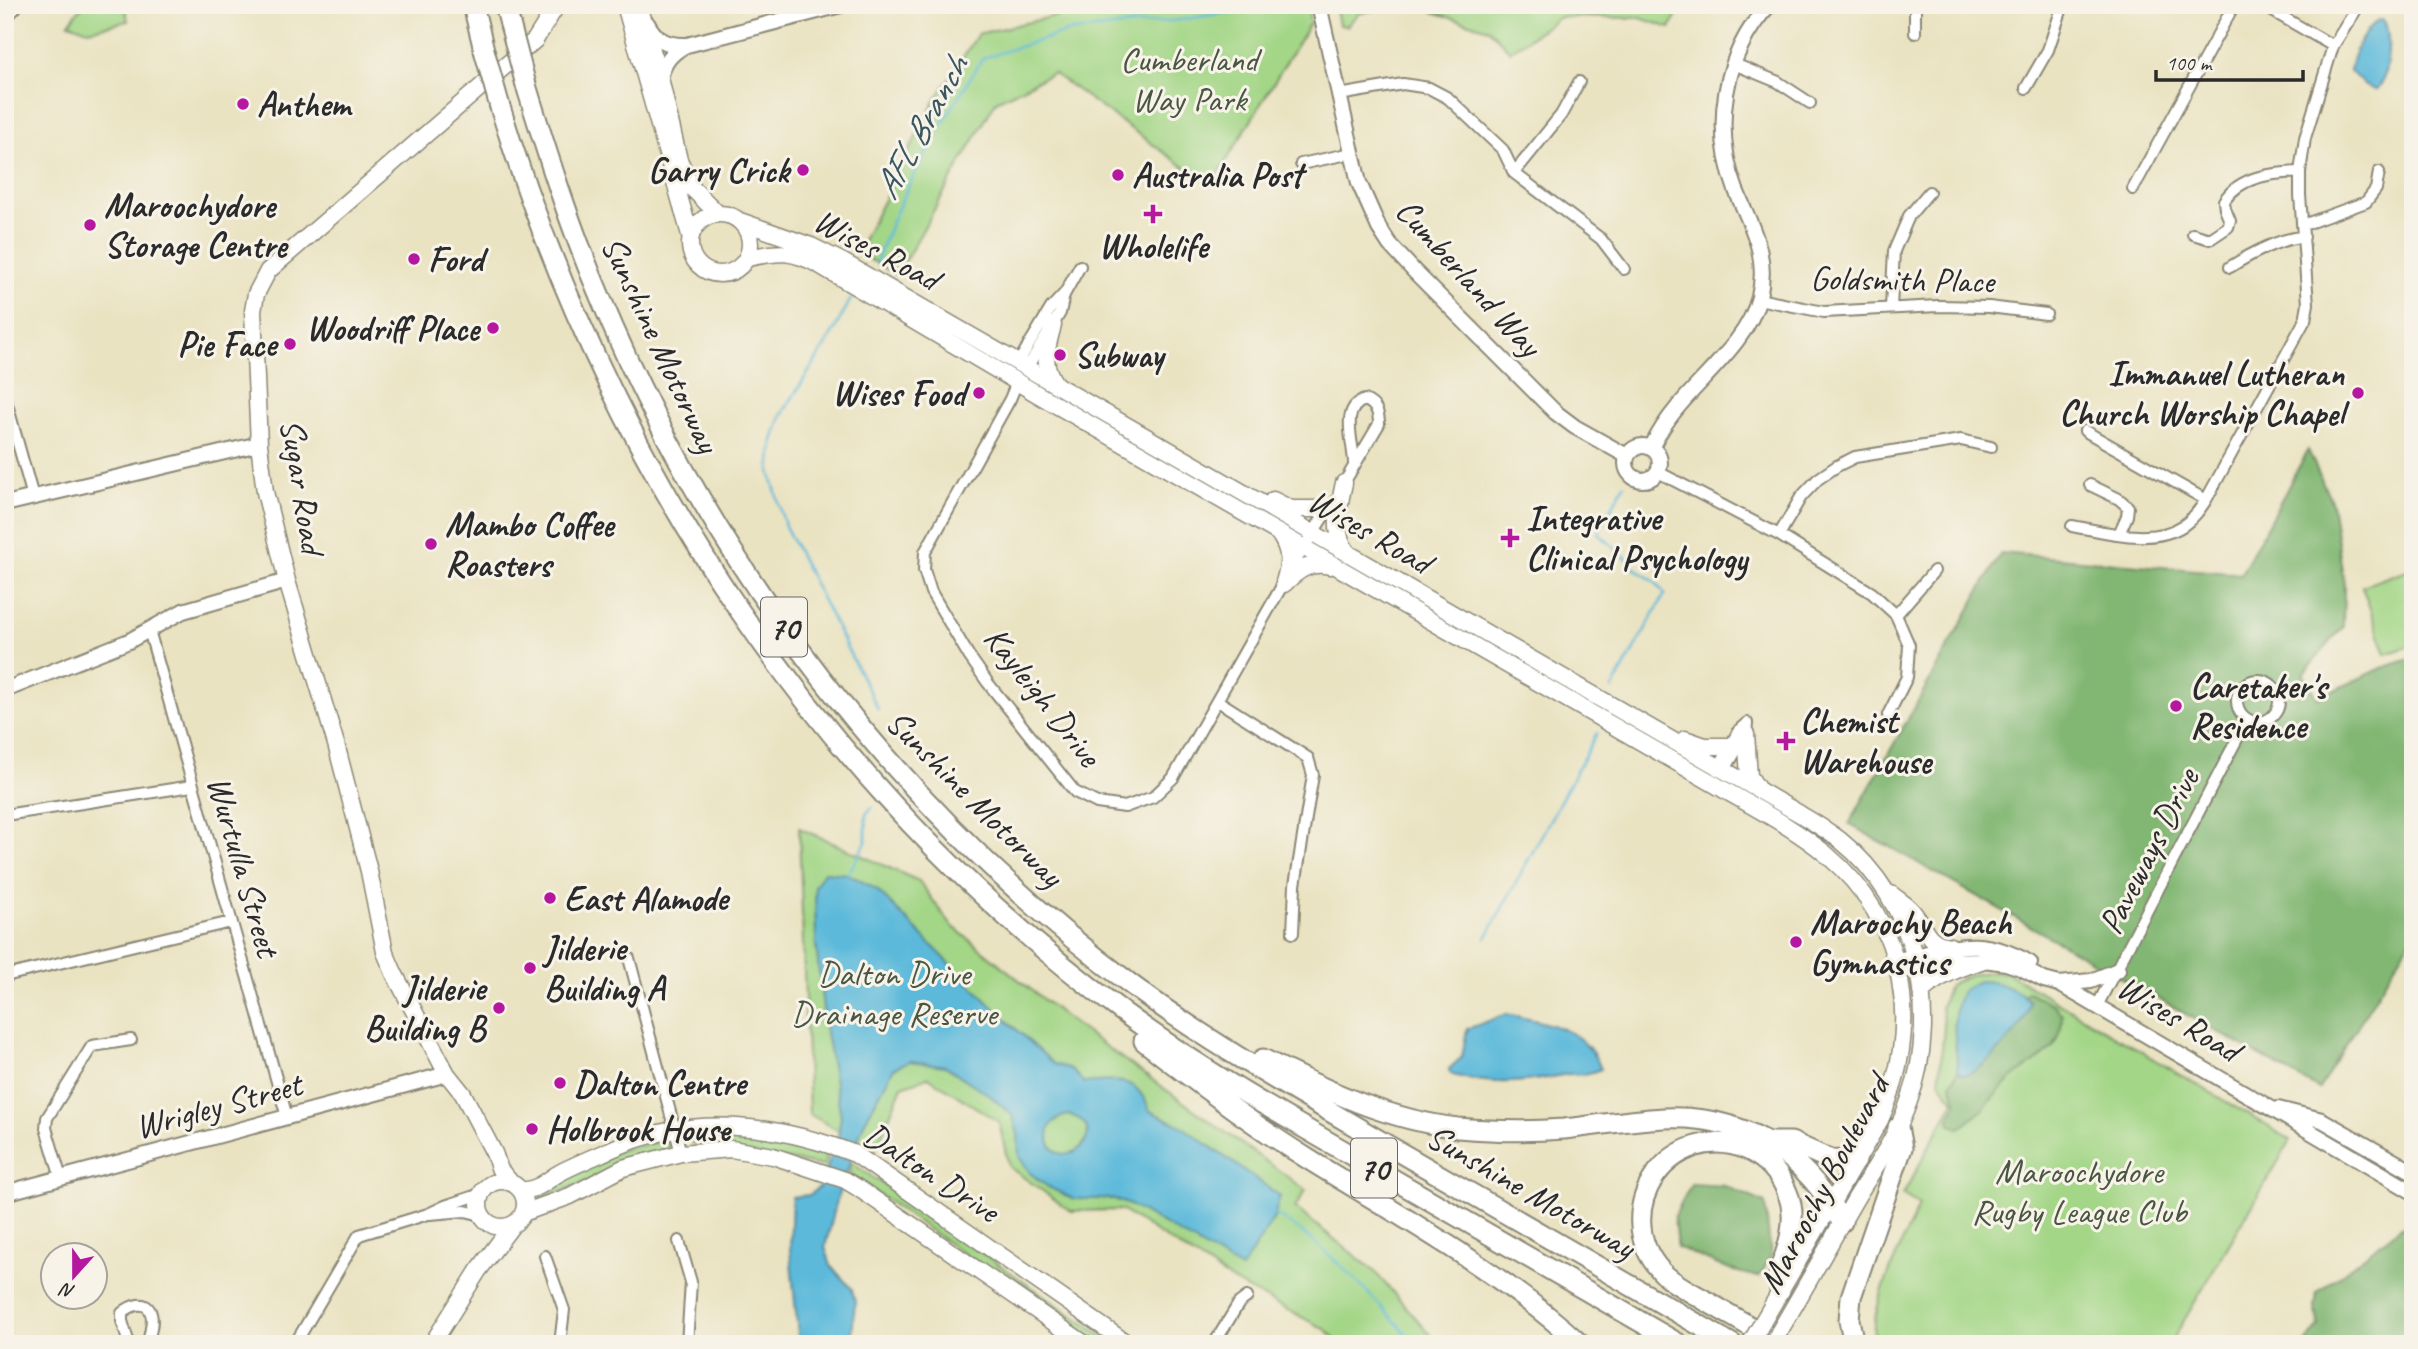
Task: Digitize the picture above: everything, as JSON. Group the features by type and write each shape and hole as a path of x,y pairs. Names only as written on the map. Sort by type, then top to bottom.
{"highway":[{"name":"Sunshine Motorway","path":"473,5 500,107 539,224 599,367 667,497 743,618 820,720 912,825 1014,924 1078,977 1153,1033 1243,1092 1679,1344"},
{"name":"Sunshine Motorway","path":"507,15 526,85 580,246 641,387 716,524 782,624 854,720 921,794 1008,881 1089,951 1216,1043 1299,1094 1732,1344"},
{"path":"1078,977 1093,999 1212,1094 1309,1160 1492,1274 1529,1300 1575,1339"},
{"path":"1216,1043 1242,1048 1359,1103 1434,1125 1510,1131 1666,1118 1697,1119 1733,1127 1768,1142 1800,1165 1823,1191 1842,1222"},
{"path":"1854,1344 1849,1320 1851,1297 1902,1148 1898,1127"},
{"path":"1768,1142 1791,1142 1831,1160 1856,1161"},
{"path":"1777,1340 1674,1282 1655,1263 1645,1245 1640,1217 1647,1189 1664,1164 1689,1148 1718,1143 1749,1151 1767,1162 1789,1195 1793,1217 1790,1241 1778,1272 1780,1291"}],"main road":[{"name":"Sugar Road","path":"532,34 547,5"},
{"path":"507,64 535,40 557,5"},
{"path":"625,5 694,257 707,271 716,275 727,275 736,271 748,258 750,236 740,221 726,213 716,212 698,221 690,235"},
{"path":"640,10 660,78 678,160 698,195 716,212"},
{"name":"Sugar Road","path":"447,1074 385,952 369,871 287,581 265,492 259,444 253,311 256,294 268,271 507,64"},
{"name":"Wises Road","path":"740,221 828,254 1219,480 1308,541 1718,774 1760,791 1842,841 1881,886 1904,925 1916,962"},
{"name":"Wises Road","path":"748,258 786,252 807,259 1278,532 1308,541"},
{"path":"1053,325 1045,365 1056,385"},
{"name":"Kayleigh Drive","path":"1017,382 1022,366"},
{"path":"1219,480 1256,490 1292,509 1328,509"},
{"path":"1284,584 1295,573 1310,565 1347,563 1338,536 1344,483"},
{"path":"1278,532 1287,546 1290,558 1284,584"},
{"name":"Wises Road","path":"1347,563 1628,715 1718,774 1843,870 1878,918 1898,966"},
{"path":"1628,715 1662,727 1693,743 1730,746"},
{"path":"1746,734 1749,776 1760,791"},
{"path":"1881,886 1910,909 1937,945 1950,946"},
{"path":"1921,992 1953,971 1984,960"},
{"name":"Maroochy Boulevard","path":"1777,1340 1898,1127 1910,1100 1919,1063 1923,1027 1916,962"},
{"name":"Maroochy Boulevard","path":"1750,1344 1880,1120 1897,1073 1904,1025 1898,966"},
{"path":"432,1344 478,1271 518,1219 525,1205 516,1187 500,1170 463,1094 447,1074"},
{"path":"447,1074 450,1088 490,1170 491,1177 480,1208 487,1219 506,1227 518,1219"},
{"name":"Dalton Drive","path":"516,1187 540,1188 560,1172 634,1139 675,1128 729,1126 778,1131 827,1143 855,1154 1127,1343"},
{"name":"Dalton Drive","path":"518,1219 623,1168 681,1153 731,1149 773,1156 845,1180 1085,1344"},
{"path":"484,1191 497,1182 516,1187"},
{"path":"478,1271 487,1219"},
{"path":"441,1344 458,1305"}],"street":[{"path":"640,10 653,34 661,41 687,45 841,5"},
{"name":"Cumberland Way","path":"1319,5 1359,183 1370,212 1384,237 1555,412 1576,428 1628,456"},
{"path":"1651,448 1675,410 1741,333 1758,299 1762,278 1761,256 1755,230 1728,165 1723,138 1726,90 1734,64 1745,37 1769,5"},
{"path":"1915,5 1915,33"},
{"path":"2026,88 2048,50 2063,5"},
{"path":"2133,189 2234,5"},
{"path":"2262,5 2333,46"},
{"path":"2072,526 2119,534 2169,533 2194,517 2206,500 2305,320 2308,304 2300,172 2305,138 2333,46 2359,5"},
{"path":"5,19 19,6"},
{"name":"Sugar Road","path":"507,64 532,34"},
{"path":"660,78 671,54 687,45"},
{"path":"1734,64 1778,82 1810,103"},
{"path":"1514,173 1561,115 1579,82"},
{"path":"1339,95 1403,84 1429,88 1457,104 1503,150 1514,173 1601,239 1623,269"},
{"path":"1301,164 1352,153"},
{"path":"2193,234 2210,239 2228,227 2231,221 2224,201 2236,187 2269,174 2300,172"},
{"path":"2230,267 2367,201 2375,189 2379,172"},
{"path":"1891,308 1894,251 1909,216 1929,192"},
{"path":"1022,366 1051,308 1065,293 1080,266"},
{"path":"1022,366 1053,325 1060,313 1065,293"},
{"name":"Goldsmith Place","path":"1758,299 1824,312 1989,307 2046,314"},
{"name":"Kayleigh Drive","path":"1017,382 925,552 924,570 931,592 968,656 988,683 1075,792 1097,803 1125,807 1153,797 1173,778 1308,541 1376,432 1379,413 1373,403 1364,400 1352,407 1349,417 1354,464"},
{"path":"5,397 33,497"},
{"path":"2085,431 2206,500"},
{"path":"1779,535 1801,497 1818,479 1856,457 1961,440 1991,447"},
{"path":"5,504 259,444"},
{"path":"1640,446 1651,448 1658,456 1658,472 1649,479 1638,479 1629,472 1628,456 1640,446"},
{"path":"1658,472 1779,535 1872,593 1896,615 1909,645 1907,677 1888,715"},
{"path":"2090,485 2119,499 2128,507 2119,534"},
{"path":"1896,615 1934,571"},
{"path":"5,691 129,641 183,611 287,581"},
{"name":"Wurtulla Street","path":"149,629 288,1117"},
{"path":"2266,682 2276,690 2277,710 2267,720 2247,720 2238,709 2238,694 2247,683 2266,682"},
{"path":"1218,701 1308,758 1313,775 1295,885 1293,933"},
{"name":"Paveways Drive","path":"2097,1006 2247,720"},
{"path":"1747,723 1746,734 1718,774 1739,730 1747,723"},
{"path":"5,815 192,786"},
{"path":"5,976 231,922"},
{"name":"Wises Road","path":"1916,962 1950,946 1974,944 2008,951 2047,973 2059,985"},
{"path":"629,958 681,1153"},
{"name":"Wises Road","path":"1898,966 1916,962 1984,960 2015,965 2097,1006 2413,1192"},
{"path":"2059,985 2091,981 2118,970"},
{"path":"61,1178 46,1128 47,1118 92,1046 131,1040"},
{"name":"Wrigley Street","path":"5,1193 447,1074"},
{"name":"Wises Road","path":"2267,1106 2322,1121 2413,1172"},
{"path":"295,1344 359,1235 428,1214 484,1191"},
{"path":"428,1214 465,1211 487,1219"},
{"path":"679,1241 691,1282 687,1344"},
{"path":"545,1256 564,1310 560,1344"},
{"path":"1214,1344 1239,1303 1247,1297"},
{"path":"129,1344 122,1313 131,1305 141,1305 148,1308 152,1316 148,1344"}],"green space":[{"path":"83,5 125,5 128,21 88,30 69,23"},
{"name":"Cumberland Way Park","path":"1102,5 1307,5 1310,23 1211,186 1053,73 996,101 897,275 857,252 934,102 978,34"},
{"path":"1335,5 1396,5 1358,14 1347,26 1339,25"},
{"path":"1410,5 1682,5 1670,28 1640,18 1560,17 1510,51 1489,29"},
{"path":"2308,450 2332,503 2344,584 2343,627 2303,674 2318,698 2382,668 2413,658 2413,936 2319,1089 1849,824 2001,553 2241,574"},
{"path":"2413,568 2413,645 2386,654 2362,586"},
{"name":"Dalton Drive Drainage Reserve","path":"799,828 919,881 951,925 1070,1021 1306,1190 1295,1208 1373,1270 1439,1344 1341,1344 1325,1329 1241,1286 1121,1210 1071,1211 1009,1167 999,1122 928,1077 902,1086 875,1151 809,1114"},
{"name":"Maroochydore Rugby League Club","path":"2008,973 2291,1140 2170,1344 1874,1344 1876,1312 1882,1293 1919,1205 1903,1195 1954,1101 1939,1081 1944,1027 1941,1007 1949,985 1968,975"},
{"path":"2028,992 2054,1005 2062,1015 2061,1031 2054,1046 2011,1079 1967,1123 1959,1128 1951,1125 1950,1116 1957,1103 1951,1083 1958,1071 1961,1074 2012,1035 2026,1014 2030,1001 2024,995"},
{"path":"740,1134 785,1140 827,1154 824,1166 693,1144 690,1141 694,1135"},
{"path":"666,1140 669,1147 667,1150 533,1202 530,1199 531,1195 563,1176 617,1151"},
{"path":"852,1163 1114,1344 1093,1344 849,1174"},
{"path":"1691,1184 1725,1186 1765,1203 1771,1256 1759,1277 1730,1270 1677,1247 1674,1217"},
{"path":"2413,1218 2413,1344 2305,1344 2319,1326 2315,1307 2317,1293"}],"water":[{"path":"2379,20 2384,21 2388,46 2386,68 2376,90 2365,86 2350,71 2360,42 2368,29"},
{"path":"824,872 848,874 876,889 1004,1018 1054,1064 1071,1069 1084,1083 1117,1081 1132,1085 1145,1099 1150,1111 1180,1125 1280,1196 1274,1218 1241,1269 1132,1206 1114,1199 1073,1199 1048,1187 1031,1174 1019,1157 1018,1134 1012,1115 989,1095 945,1066 910,1061 894,1068 864,1123 838,1196 825,1247 831,1266 852,1289 855,1302 851,1344 799,1344 790,1251 792,1197 809,1195 820,1187 838,1136 841,1116 825,1027 816,945 815,886","holes":["1070,1115 1083,1122 1087,1130 1081,1147 1064,1154 1055,1150 1049,1140 1050,1126 1061,1117"]},
{"path":"1979,981 2007,986 2030,1001 2023,1021 2015,1033 1994,1055 1964,1075 1958,1071 1954,1029 1956,1009 1963,989"},
{"path":"1507,1014 1550,1024 1575,1035 1594,1055 1601,1069 1585,1074 1508,1082 1481,1081 1453,1075 1449,1069 1462,1057 1467,1029"}],"waterway":[{"name":"AFL Branch","path":"876,263 897,209 924,157 983,58 1067,32 1178,20 1279,5"},
{"name":"AFL Branch","path":"851,299 781,416 773,441 770,471 785,526 878,709"},
{"path":"1612,689 1665,594 1655,582 1634,568 1598,533 1624,485"},
{"path":"1486,938 1597,733"},
{"name":"AFL Branch","path":"848,874 866,842 866,814 872,807"},
{"path":"1272,1212 1330,1256 1416,1344"}],"place":[{"name":"Anthem","path":"243,104"},
{"name":"Garry Crick","path":"803,170"},
{"name":"Australia Post","path":"1118,175"},
{"name":"Wholelife","path":"1153,214"},
{"name":"Maroochydore Storage Centre","path":"90,225"},
{"name":"Ford","path":"414,259"},
{"name":"Woodriff Place","path":"493,328"},
{"name":"Pie Face","path":"290,344"},
{"name":"Subway","path":"1060,355"},
{"name":"Wises Food","path":"979,393"},
{"name":"Immanuel Lutheran Church Worship Chapel","path":"2358,393"},
{"name":"Integrative Clinical Psychology","path":"1510,538"},
{"name":"Mambo Coffee Roasters","path":"431,544"},
{"name":"Caretaker's Residence","path":"2176,706"},
{"name":"Chemist Warehouse","path":"1786,741"},
{"name":"East Alamode","path":"550,898"},
{"name":"Maroochy Beach Gymnastics","path":"1796,942"},
{"name":"Jilderie Building A","path":"530,968"},
{"name":"Jilderie Building B","path":"499,1008"},
{"name":"Dalton Centre","path":"560,1083"},
{"name":"Holbrook House","path":"532,1129"}]}
